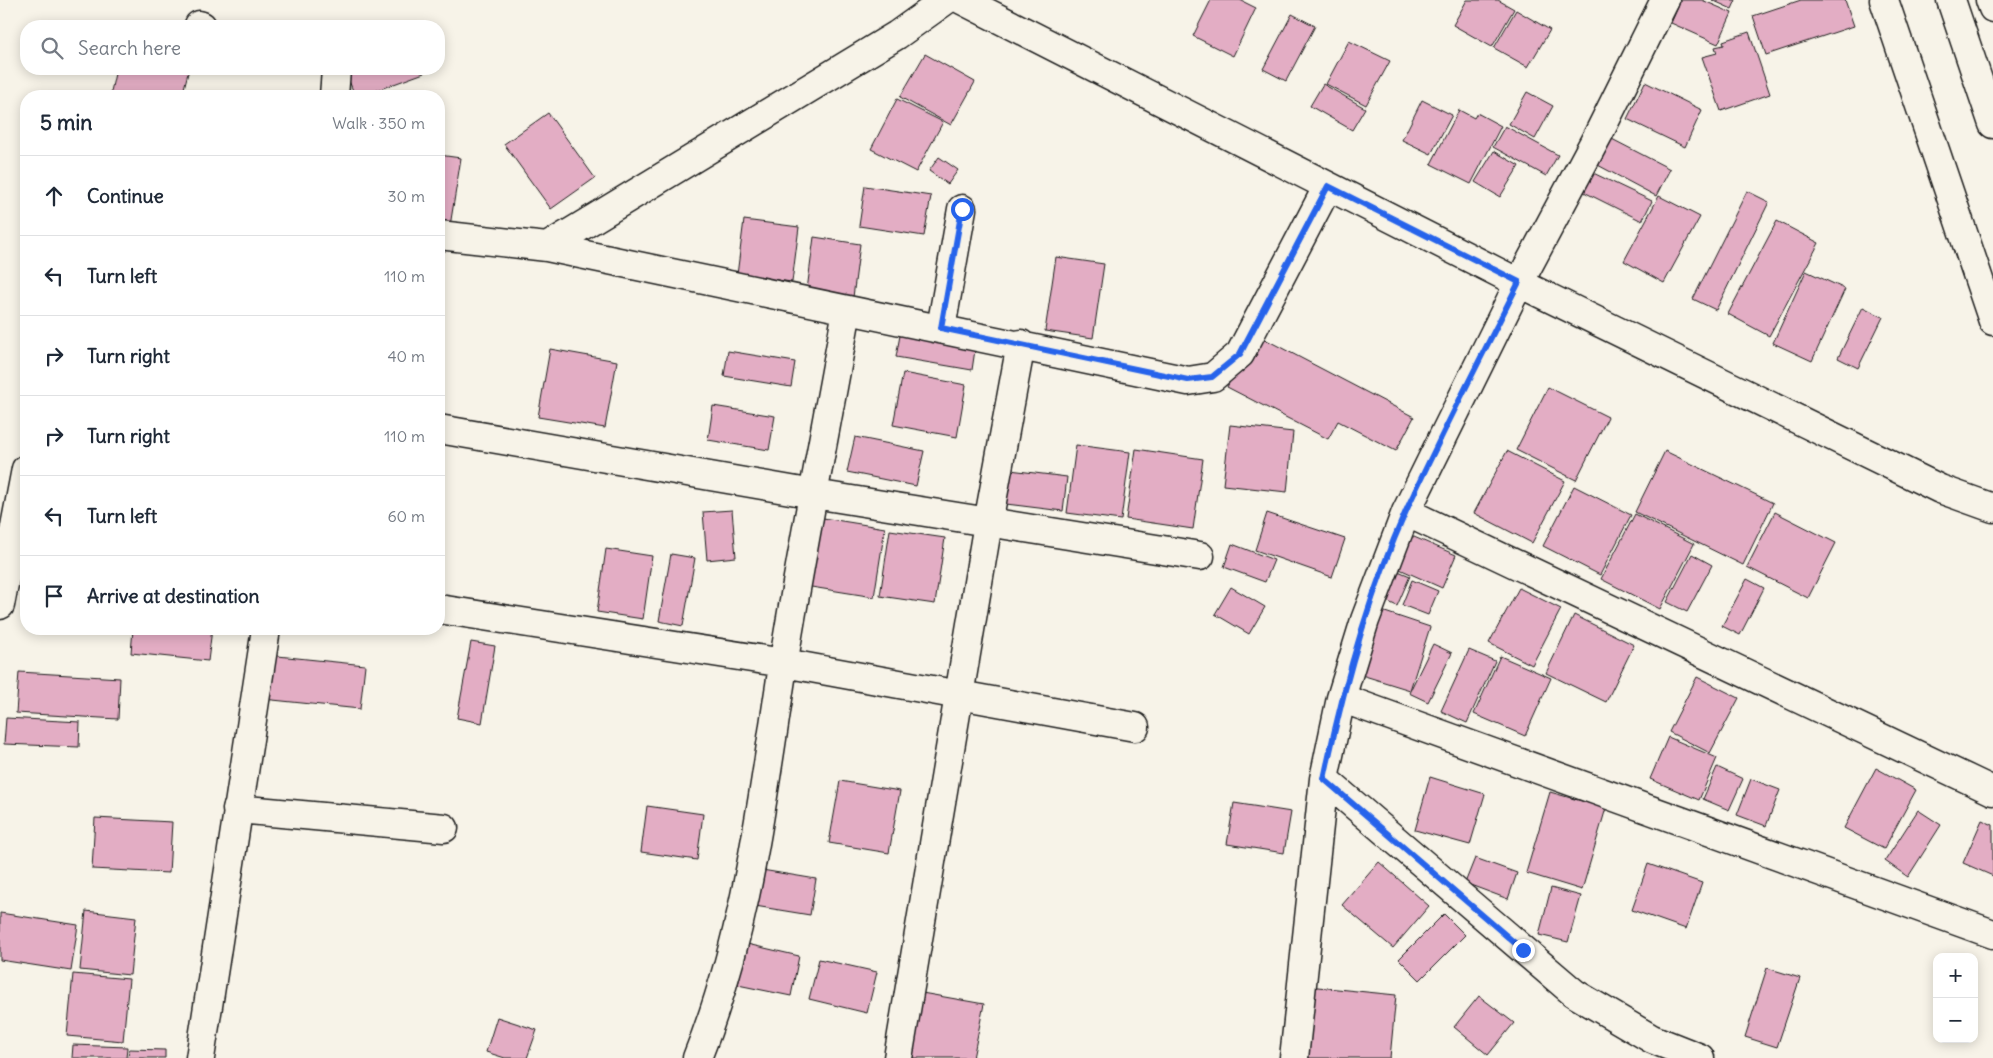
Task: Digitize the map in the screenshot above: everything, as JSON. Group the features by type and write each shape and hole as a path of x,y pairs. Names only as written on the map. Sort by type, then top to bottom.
{"street":[{"path":"547,247 888,40 946,0"},
{"path":"962,0 1519,282 1940,489 1993,508"},
{"path":"1294,1058 1324,779 1341,698 1365,620 1406,512 1519,282 1599,133 1665,0"},
{"path":"1884,0 1993,321"},
{"path":"1951,0 1993,124"},
{"path":"1990,0 1993,8"},
{"path":"334,90 336,75"},
{"path":"445,236 547,247 1188,380 1212,377 1240,354 1328,186"},
{"path":"941,328 962,209"},
{"path":"697,1058 716,1012 739,932 784,662 847,310"},
{"path":"898,1058 988,523 1021,344"},
{"path":"445,430 814,494 1200,556"},
{"path":"0,604 20,500"},
{"path":"1406,512 1993,791"},
{"path":"445,610 784,662 1135,727"},
{"path":"200,1058 265,635"},
{"path":"1341,698 1993,934"},
{"path":"1324,779 1574,993 1652,1039 1700,1058"},
{"path":"238,808 444,828"}],"building":[{"path":"1211,0 1240,0 1256,8 1233,56 1193,36"},
{"path":"1467,0 1498,0 1514,9 1492,47 1453,25"},
{"path":"1681,0 1702,0 1732,13 1718,44 1671,23"},
{"path":"1712,0 1736,0 1732,9"},
{"path":"1801,0 1845,0 1854,26 1766,55 1753,16"},
{"path":"1516,10 1550,30 1528,67 1494,48"},
{"path":"1292,14 1315,26 1286,81 1263,69"},
{"path":"1749,32 1770,94 1721,111 1702,57 1717,53 1715,47 1724,45 1723,41"},
{"path":"1349,41 1390,61 1366,105 1326,84"},
{"path":"925,54 975,82 951,125 900,97"},
{"path":"115,75 187,75 184,90 111,90"},
{"path":"347,75 419,75 377,90 353,90"},
{"path":"1645,82 1702,110 1685,147 1627,119"},
{"path":"1323,84 1365,108 1352,130 1310,106"},
{"path":"1527,92 1553,106 1535,139 1509,124"},
{"path":"897,99 943,122 916,172 871,149"},
{"path":"1422,100 1452,115 1431,154 1402,140"},
{"path":"1459,110 1474,118 1477,113 1501,126 1471,184 1431,164"},
{"path":"548,113 595,178 551,209 504,144"},
{"path":"1505,126 1558,155 1546,176 1493,147"},
{"path":"1608,137 1670,169 1656,196 1594,163"},
{"path":"1494,151 1519,166 1500,197 1475,182"},
{"path":"445,156 461,158 450,226 445,225"},
{"path":"939,157 958,170 948,184 929,171"},
{"path":"1589,171 1652,201 1642,221 1580,190"},
{"path":"865,186 931,196 924,236 859,226"},
{"path":"1747,191 1769,202 1716,310 1693,299"},
{"path":"1659,196 1700,217 1664,283 1624,261"},
{"path":"744,220 799,227 792,282 737,275"},
{"path":"1777,221 1819,243 1769,336 1728,314"},
{"path":"814,237 860,244 853,297 807,290"},
{"path":"1056,257 1104,264 1093,338 1045,331"},
{"path":"1806,271 1845,289 1812,361 1773,343"},
{"path":"1863,307 1883,317 1858,368 1838,358"},
{"path":"901,330 976,343 972,370 896,357"},
{"path":"1255,334 1414,417 1396,451 1338,421 1328,439 1227,387"},
{"path":"550,349 617,361 605,428 538,417"},
{"path":"728,351 795,362 791,387 724,376"},
{"path":"903,373 966,385 957,437 893,425"},
{"path":"1548,387 1608,417 1576,480 1516,450"},
{"path":"713,406 775,416 769,450 708,440"},
{"path":"1230,425 1293,432 1287,492 1223,485"},
{"path":"855,437 924,451 916,486 847,472"},
{"path":"1076,445 1130,452 1121,520 1067,513"},
{"path":"1136,449 1203,459 1193,529 1126,519"},
{"path":"1507,451 1565,481 1532,543 1474,513"},
{"path":"1665,451 1773,503 1743,565 1635,512"},
{"path":"1002,469 1067,477 1063,511 998,503"},
{"path":"1574,486 1631,515 1600,575 1543,546"},
{"path":"732,510 736,557 707,560 703,512"},
{"path":"1775,512 1836,543 1808,598 1747,567"},
{"path":"1267,513 1345,539 1332,577 1255,550"},
{"path":"1635,514 1694,544 1660,609 1601,579"},
{"path":"817,517 885,528 874,597 805,586"},
{"path":"890,530 945,538 935,604 880,596"},
{"path":"1407,534 1456,555 1442,588 1393,566"},
{"path":"1232,544 1274,560 1265,582 1224,567"},
{"path":"606,549 652,556 643,619 597,612"},
{"path":"671,554 695,558 683,626 659,621"},
{"path":"1692,554 1712,565 1687,612 1667,602"},
{"path":"1391,568 1410,576 1397,606 1378,597"},
{"path":"1747,579 1764,588 1740,635 1722,626"},
{"path":"1412,580 1438,591 1428,615 1402,605"},
{"path":"1231,587 1265,607 1249,634 1215,614"},
{"path":"1519,588 1561,609 1532,665 1489,643"},
{"path":"1376,609 1430,627 1410,690 1355,673"},
{"path":"1574,615 1634,645 1606,702 1546,673"},
{"path":"132,635 211,635 208,661 131,653"},
{"path":"471,642 495,646 482,723 457,718"},
{"path":"1433,644 1452,653 1428,702 1409,693"},
{"path":"1469,650 1495,661 1467,723 1441,711"},
{"path":"268,655 365,665 360,709 263,699"},
{"path":"1500,656 1551,678 1525,736 1474,714"},
{"path":"19,672 120,678 118,719 16,713"},
{"path":"1697,677 1739,698 1710,753 1669,732"},
{"path":"6,718 80,722 79,747 4,744"},
{"path":"1668,737 1717,758 1699,800 1650,779"},
{"path":"1717,767 1743,779 1729,810 1703,799"},
{"path":"1876,768 1916,790 1884,849 1844,828"},
{"path":"1430,777 1485,794 1470,845 1415,830"},
{"path":"1751,779 1780,790 1766,826 1737,815"},
{"path":"840,781 900,791 889,853 829,843"},
{"path":"1550,792 1606,808 1582,890 1526,873"},
{"path":"1234,803 1291,812 1284,853 1227,844"},
{"path":"647,806 703,814 697,860 641,852"},
{"path":"1918,810 1941,825 1908,877 1885,861"},
{"path":"95,818 172,822 169,873 92,869"},
{"path":"1982,820 1993,825 1993,876 1963,863"},
{"path":"1475,858 1517,873 1508,899 1465,883"},
{"path":"1379,862 1429,906 1393,948 1342,905"},
{"path":"1648,864 1702,883 1686,929 1632,910"},
{"path":"762,870 816,879 810,915 755,906"},
{"path":"1551,888 1581,896 1568,942 1539,935"},
{"path":"86,911 136,917 130,975 80,970"},
{"path":"0,913 78,925 71,971 0,960"},
{"path":"1444,914 1465,935 1420,980 1399,959"},
{"path":"747,944 799,956 791,996 738,985"},
{"path":"819,959 877,972 867,1013 809,999"},
{"path":"1767,968 1800,978 1777,1047 1745,1037"},
{"path":"73,974 129,979 123,1041 67,1036"},
{"path":"1308,986 1396,995 1390,1058 1301,1058"},
{"path":"922,993 984,1004 973,1058 910,1058"},
{"path":"1479,996 1514,1023 1488,1055 1454,1027"},
{"path":"497,1017 537,1030 527,1058 505,1058 486,1052"},
{"path":"73,1045 127,1047 126,1058 72,1058"},
{"path":"129,1049 165,1050 165,1058 128,1058"}],"route":[{"path":"962,209 941,328 1188,380 1212,377 1240,354 1328,186 1519,282 1406,512 1365,620 1341,698 1324,779 1523,950"}]}
